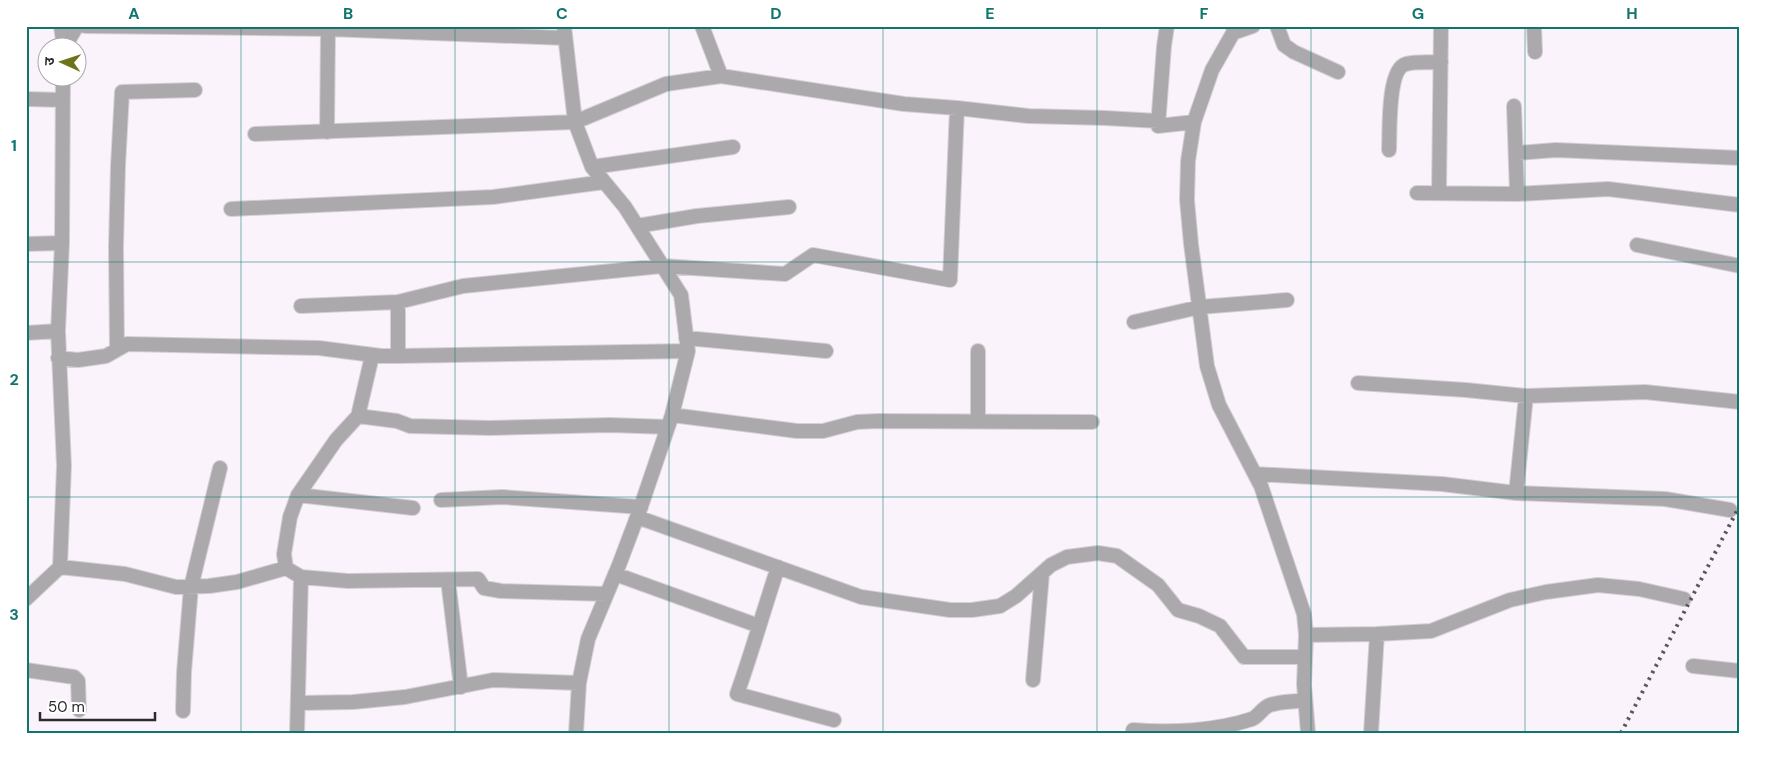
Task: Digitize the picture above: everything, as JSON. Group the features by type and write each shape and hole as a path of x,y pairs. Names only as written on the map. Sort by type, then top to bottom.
{"street":[{"path":"70,38 77,26"},
{"path":"85,26 564,32 575,122 592,167 625,207 680,295 687,344 670,421 616,574 588,639 579,683 576,733"},
{"path":"702,26 721,76"},
{"path":"1167,26 1158,126 1194,122"},
{"path":"1253,26 1233,30 1212,70 1194,122 1188,161 1187,200 1207,366 1219,405 1261,486 1304,614 1306,635 1305,700 1308,733"},
{"path":"1277,26 1284,45 1294,52 1338,72"},
{"path":"1439,192 1441,26"},
{"path":"1534,26 1535,52"},
{"path":"326,132 328,29"},
{"path":"1389,150 1393,82 1398,69 1405,64 1441,62"},
{"path":"255,134 575,122 666,84 721,76 904,104 1028,116 1158,121"},
{"path":"26,599 60,567 64,466 58,358 62,244 63,88"},
{"path":"118,349 118,175 122,92 195,90"},
{"path":"26,99 62,100"},
{"path":"1514,106 1517,194"},
{"path":"301,306 398,302 463,286 662,266 784,274 814,255 950,280 957,108"},
{"path":"592,167 733,147"},
{"path":"1516,153 1556,150 1740,158"},
{"path":"231,208 493,197 604,182"},
{"path":"1417,193 1517,194 1608,189 1740,205"},
{"path":"637,226 697,216 789,207"},
{"path":"26,244 62,244"},
{"path":"1637,245 1740,266"},
{"path":"1134,322 1200,307 1286,300"},
{"path":"398,302 398,356"},
{"path":"26,333 58,331"},
{"path":"58,358 78,360 106,356 128,344 319,348 380,356"},
{"path":"286,568 284,554 290,518 298,495 336,440 358,416 372,356 687,344 826,352"},
{"path":"978,351 978,422"},
{"path":"1358,384 1466,390 1526,396 1645,392 1740,402"},
{"path":"1516,492 1526,396"},
{"path":"358,416 397,421 410,426 490,428 610,425 670,421 797,431 823,431 857,422 878,421 1092,422"},
{"path":"184,711 184,672 190,587 220,468"},
{"path":"1255,474 1442,484 1516,492 1664,499 1730,510"},
{"path":"298,495 413,508"},
{"path":"441,500 502,497 639,512 860,597 950,610 972,610 1000,606 1016,596 1051,565 1067,557 1098,553 1118,556 1158,585 1178,610 1199,616 1220,626 1244,657 1305,657"},
{"path":"60,567 125,574 176,587 210,586 237,582 286,568 301,577 348,581 478,579 484,588 501,591 607,594"},
{"path":"778,567 737,694 834,720"},
{"path":"616,574 759,626"},
{"path":"1033,680 1042,574"},
{"path":"297,733 301,577"},
{"path":"448,580 461,687"},
{"path":"1306,635 1430,631 1510,600 1546,592 1598,585 1639,589 1684,599"},
{"path":"1371,733 1377,634"},
{"path":"1693,666 1740,671"},
{"path":"26,670 74,676 78,682 79,710"},
{"path":"299,703 354,702 406,697 493,680 579,683"},
{"path":"1133,730 1187,731 1232,724 1255,718 1269,705 1305,700"}],"railway":[{"path":"1621,733 1740,505"}]}
